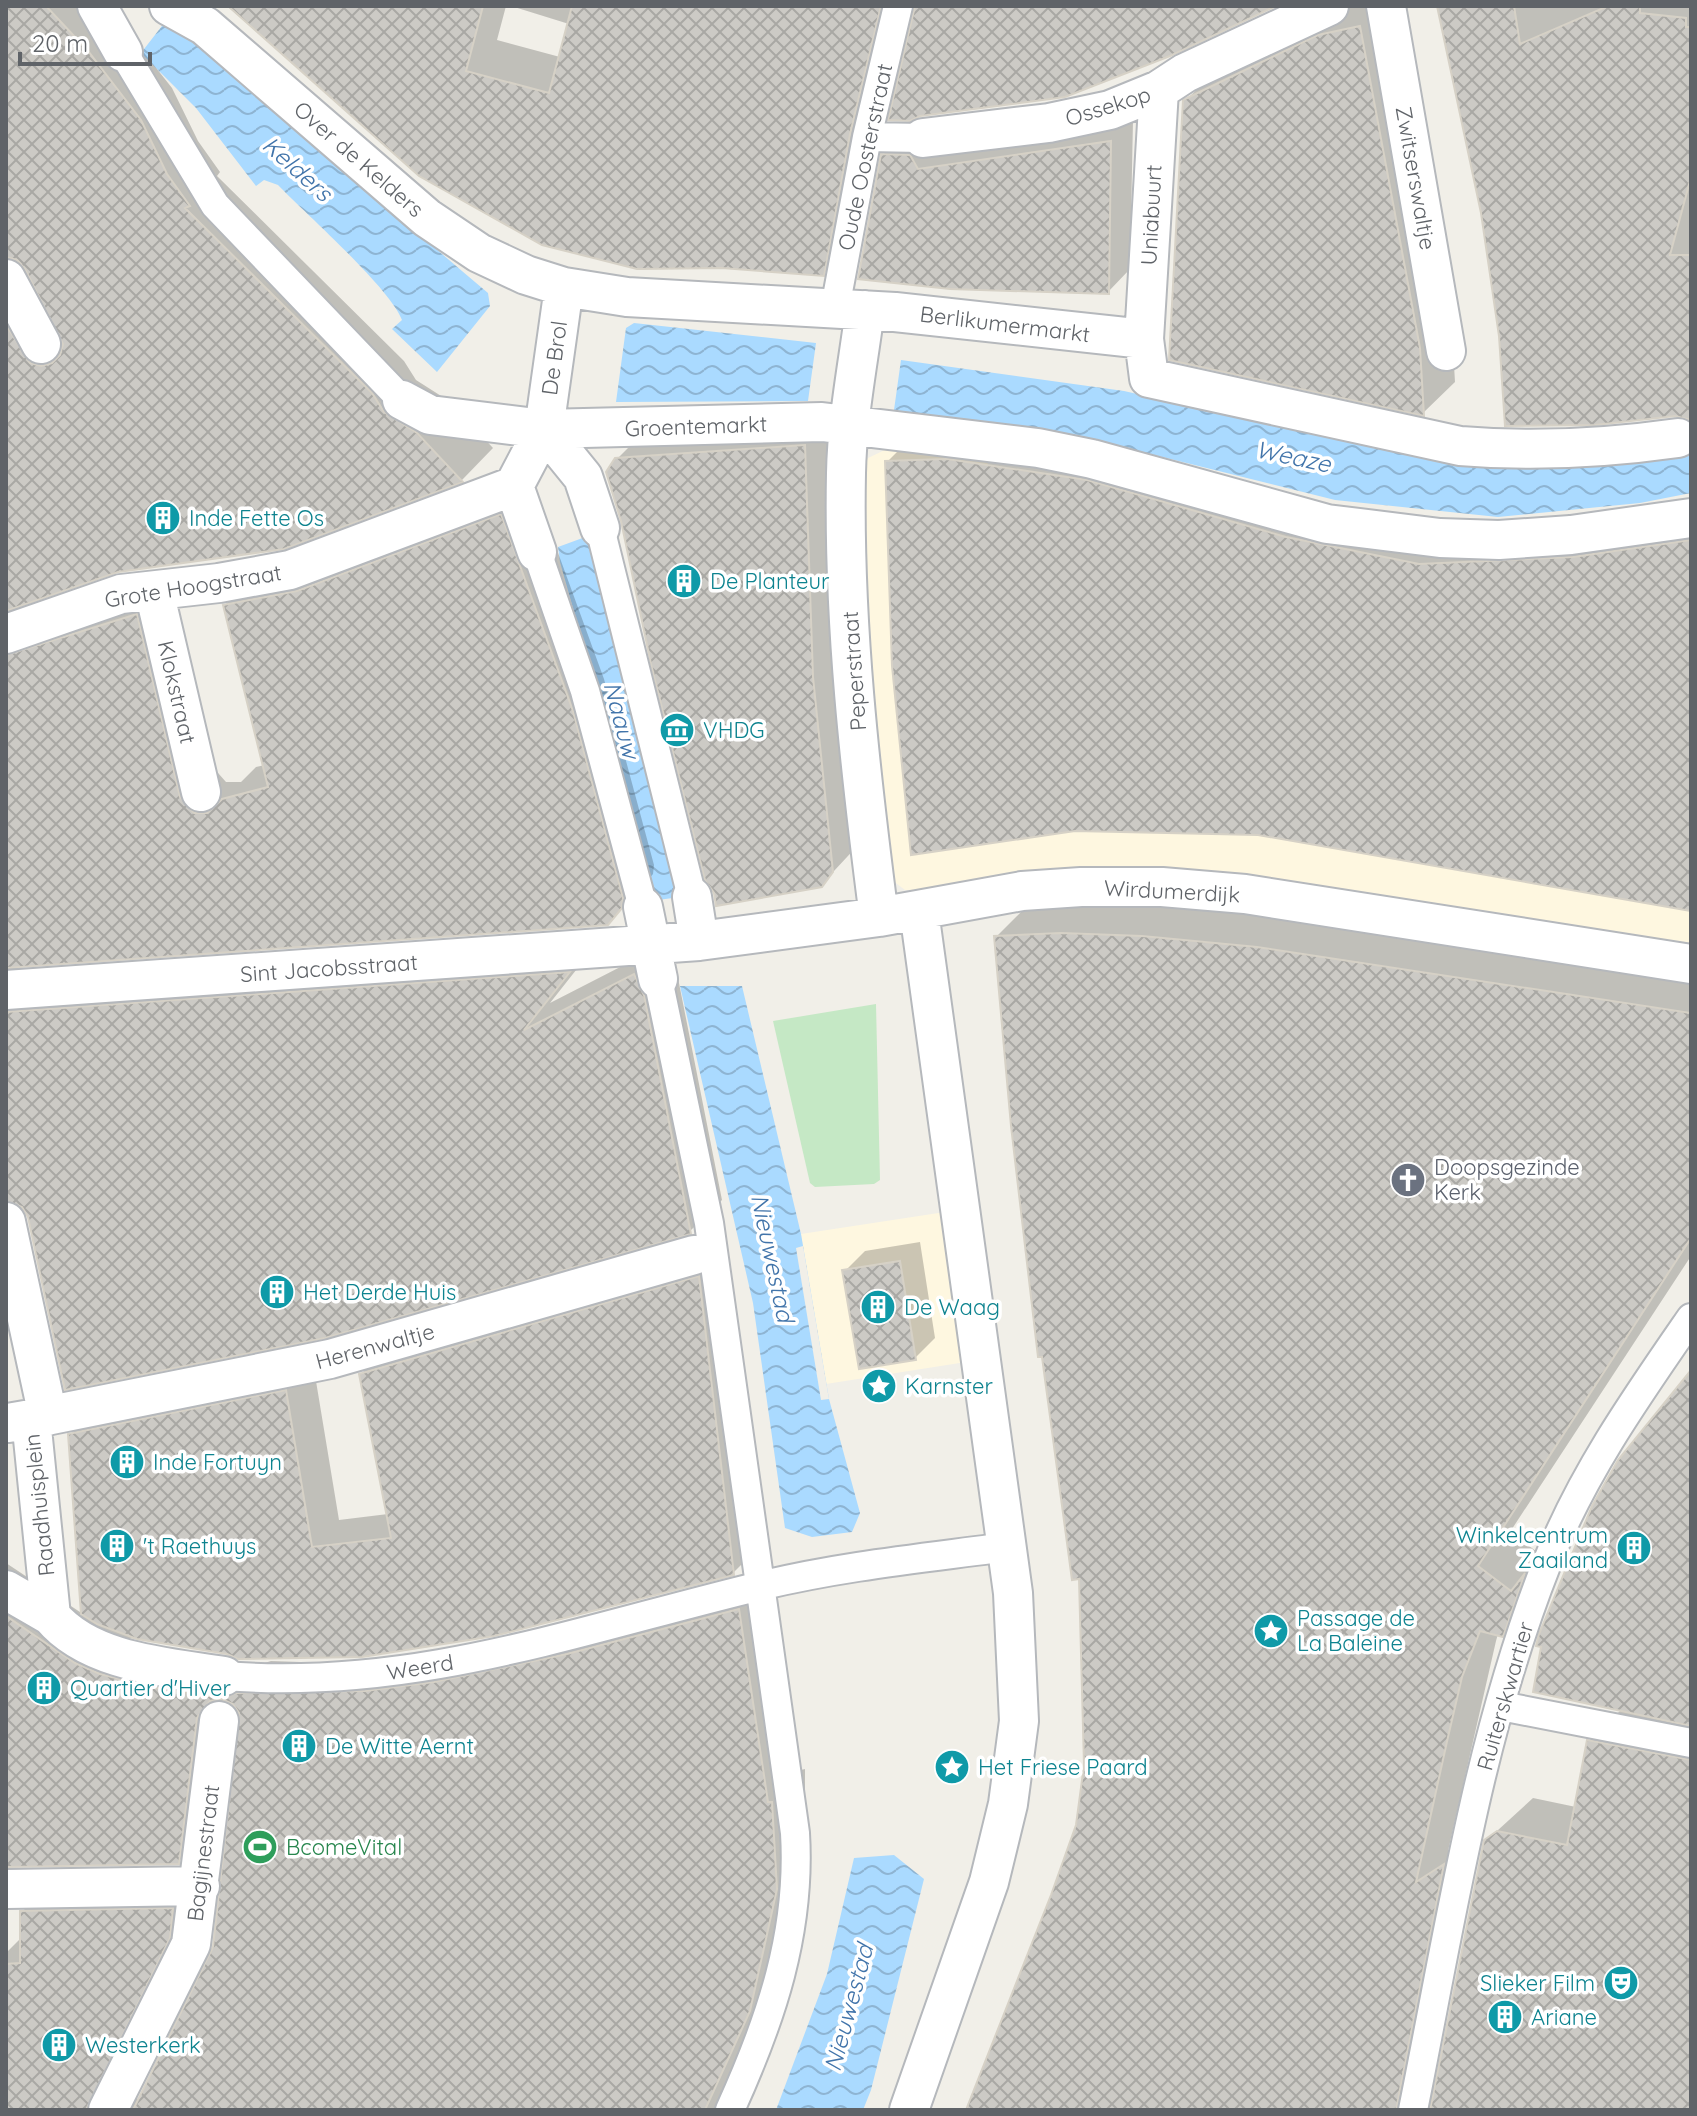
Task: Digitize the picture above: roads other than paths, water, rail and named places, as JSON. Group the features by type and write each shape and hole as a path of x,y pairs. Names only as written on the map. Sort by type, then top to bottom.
{"street":[{"path":"97,6 215,205 402,400 430,415 544,429 583,477 600,528 692,897 699,941"},
{"name":"Over de Kelders","path":"169,6 205,26 427,218 479,253 526,275 564,287"},
{"name":"Oude Oosterstraat","path":"850,309 867,137 898,6"},
{"name":"Ossekop","path":"867,137 923,138 1049,123 1110,110 1159,90 1185,73 1329,6"},
{"name":"Zwitserswaltje","path":"1386,6 1446,351"},
{"name":"Uniabuurt","path":"1144,339 1159,90"},
{"path":"6,279 41,344"},
{"path":"564,287 627,297 850,309"},
{"name":"De Brol","path":"514,486 544,429 564,287"},
{"name":"Berlikumermarkt","path":"850,309 1144,339"},
{"name":"Peperstraat","path":"850,309 846,472 852,671 879,917"},
{"path":"1144,339 1149,378 1460,446 1504,449 1637,443 1678,438"},
{"name":"Groentemarkt","path":"544,429 822,422 849,425"},
{"path":"849,425 1038,448 1092,459 1327,524 1387,533 1499,540 1645,527 1691,518"},
{"path":"514,486 585,691 655,962 761,1586 794,1820 796,1890 786,1960 772,2009 730,2110"},
{"name":"Grote Hoogstraat","path":"6,634 121,594 290,570 514,486"},
{"name":"Klokstraat","path":"154,591 201,792"},
{"name":"Wirdumerdijk","path":"655,962 699,941 919,911 1052,888 1162,887 1245,894 1691,964"},
{"path":"909,2110 989,1882 1011,1790 1020,1686 999,1548 919,911"},
{"name":"Sint Jacobsstraat","path":"6,990 655,962"},
{"name":"Raadhuisplein","path":"6,1222 28,1420 63,1628"},
{"name":"Herenwaltje","path":"28,1420 330,1359 704,1252"},
{"name":"Ruiterskwartier","path":"1413,2110 1478,1793 1516,1649 1547,1561 1583,1485 1627,1411 1691,1318"},
{"path":"761,1586 821,1573 999,1548"},
{"name":"Weerd","path":"63,1628 166,1667 224,1676 290,1681 351,1678 503,1654 761,1586"},
{"name":"Raadhuisplein","path":"6,1590 63,1628"},
{"path":"1501,1706 1691,1743"},
{"name":"Bagijnestraat","path":"108,2110 191,1944 219,1721"},
{"path":"6,1889 200,1886"}],"water":[{"name":"Kelders","path":"165,22 288,120 488,293 490,306 437,372 392,329 402,320 382,289 278,185 264,180 256,186 196,108 141,53"},
{"path":"634,323 816,343 808,401 616,402 626,328"},
{"name":"Weaze","path":"901,360 1124,391 1442,463 1514,468 1674,459 1691,454 1691,493 1640,503 1498,517 1335,500 1090,439 894,410"},
{"name":"Naauw","path":"588,536 680,897 658,900 650,881 560,562 558,547"},
{"name":"Nieuwestad","path":"680,986 742,986 801,1234 829,1399 860,1513 852,1532 812,1537 785,1528 753,1303"},
{"name":"Nieuwestad","path":"894,1855 924,1879 871,2090 863,2110 776,2110 827,1974 854,1858"}],"place":[{"name":"Inde Fette Os","path":"163,518"},
{"name":"De Planteur","path":"684,581"},
{"name":"VHDG","path":"677,730"},
{"name":"Doopsgezinde Kerk","path":"1408,1180"},
{"name":"Het Derde Huis","path":"277,1292"},
{"name":"De Waag","path":"878,1307"},
{"name":"Karnster","path":"879,1386"},
{"name":"Inde Fortuyn","path":"127,1462"},
{"name":"'t Raethuys","path":"117,1546"},
{"name":"Winkelcentrum Zaailand","path":"1634,1548"},
{"name":"Passage de La Baleine","path":"1271,1631"},
{"name":"Quartier d'Hiver","path":"44,1688"},
{"name":"De Witte Aernt","path":"299,1746"},
{"name":"Het Friese Paard","path":"952,1767"},
{"name":"BcomeVital","path":"260,1847"},
{"name":"Slieker Film","path":"1621,1983"},
{"name":"Ariane","path":"1505,2017"},
{"name":"Westerkerk","path":"59,2045"}]}
